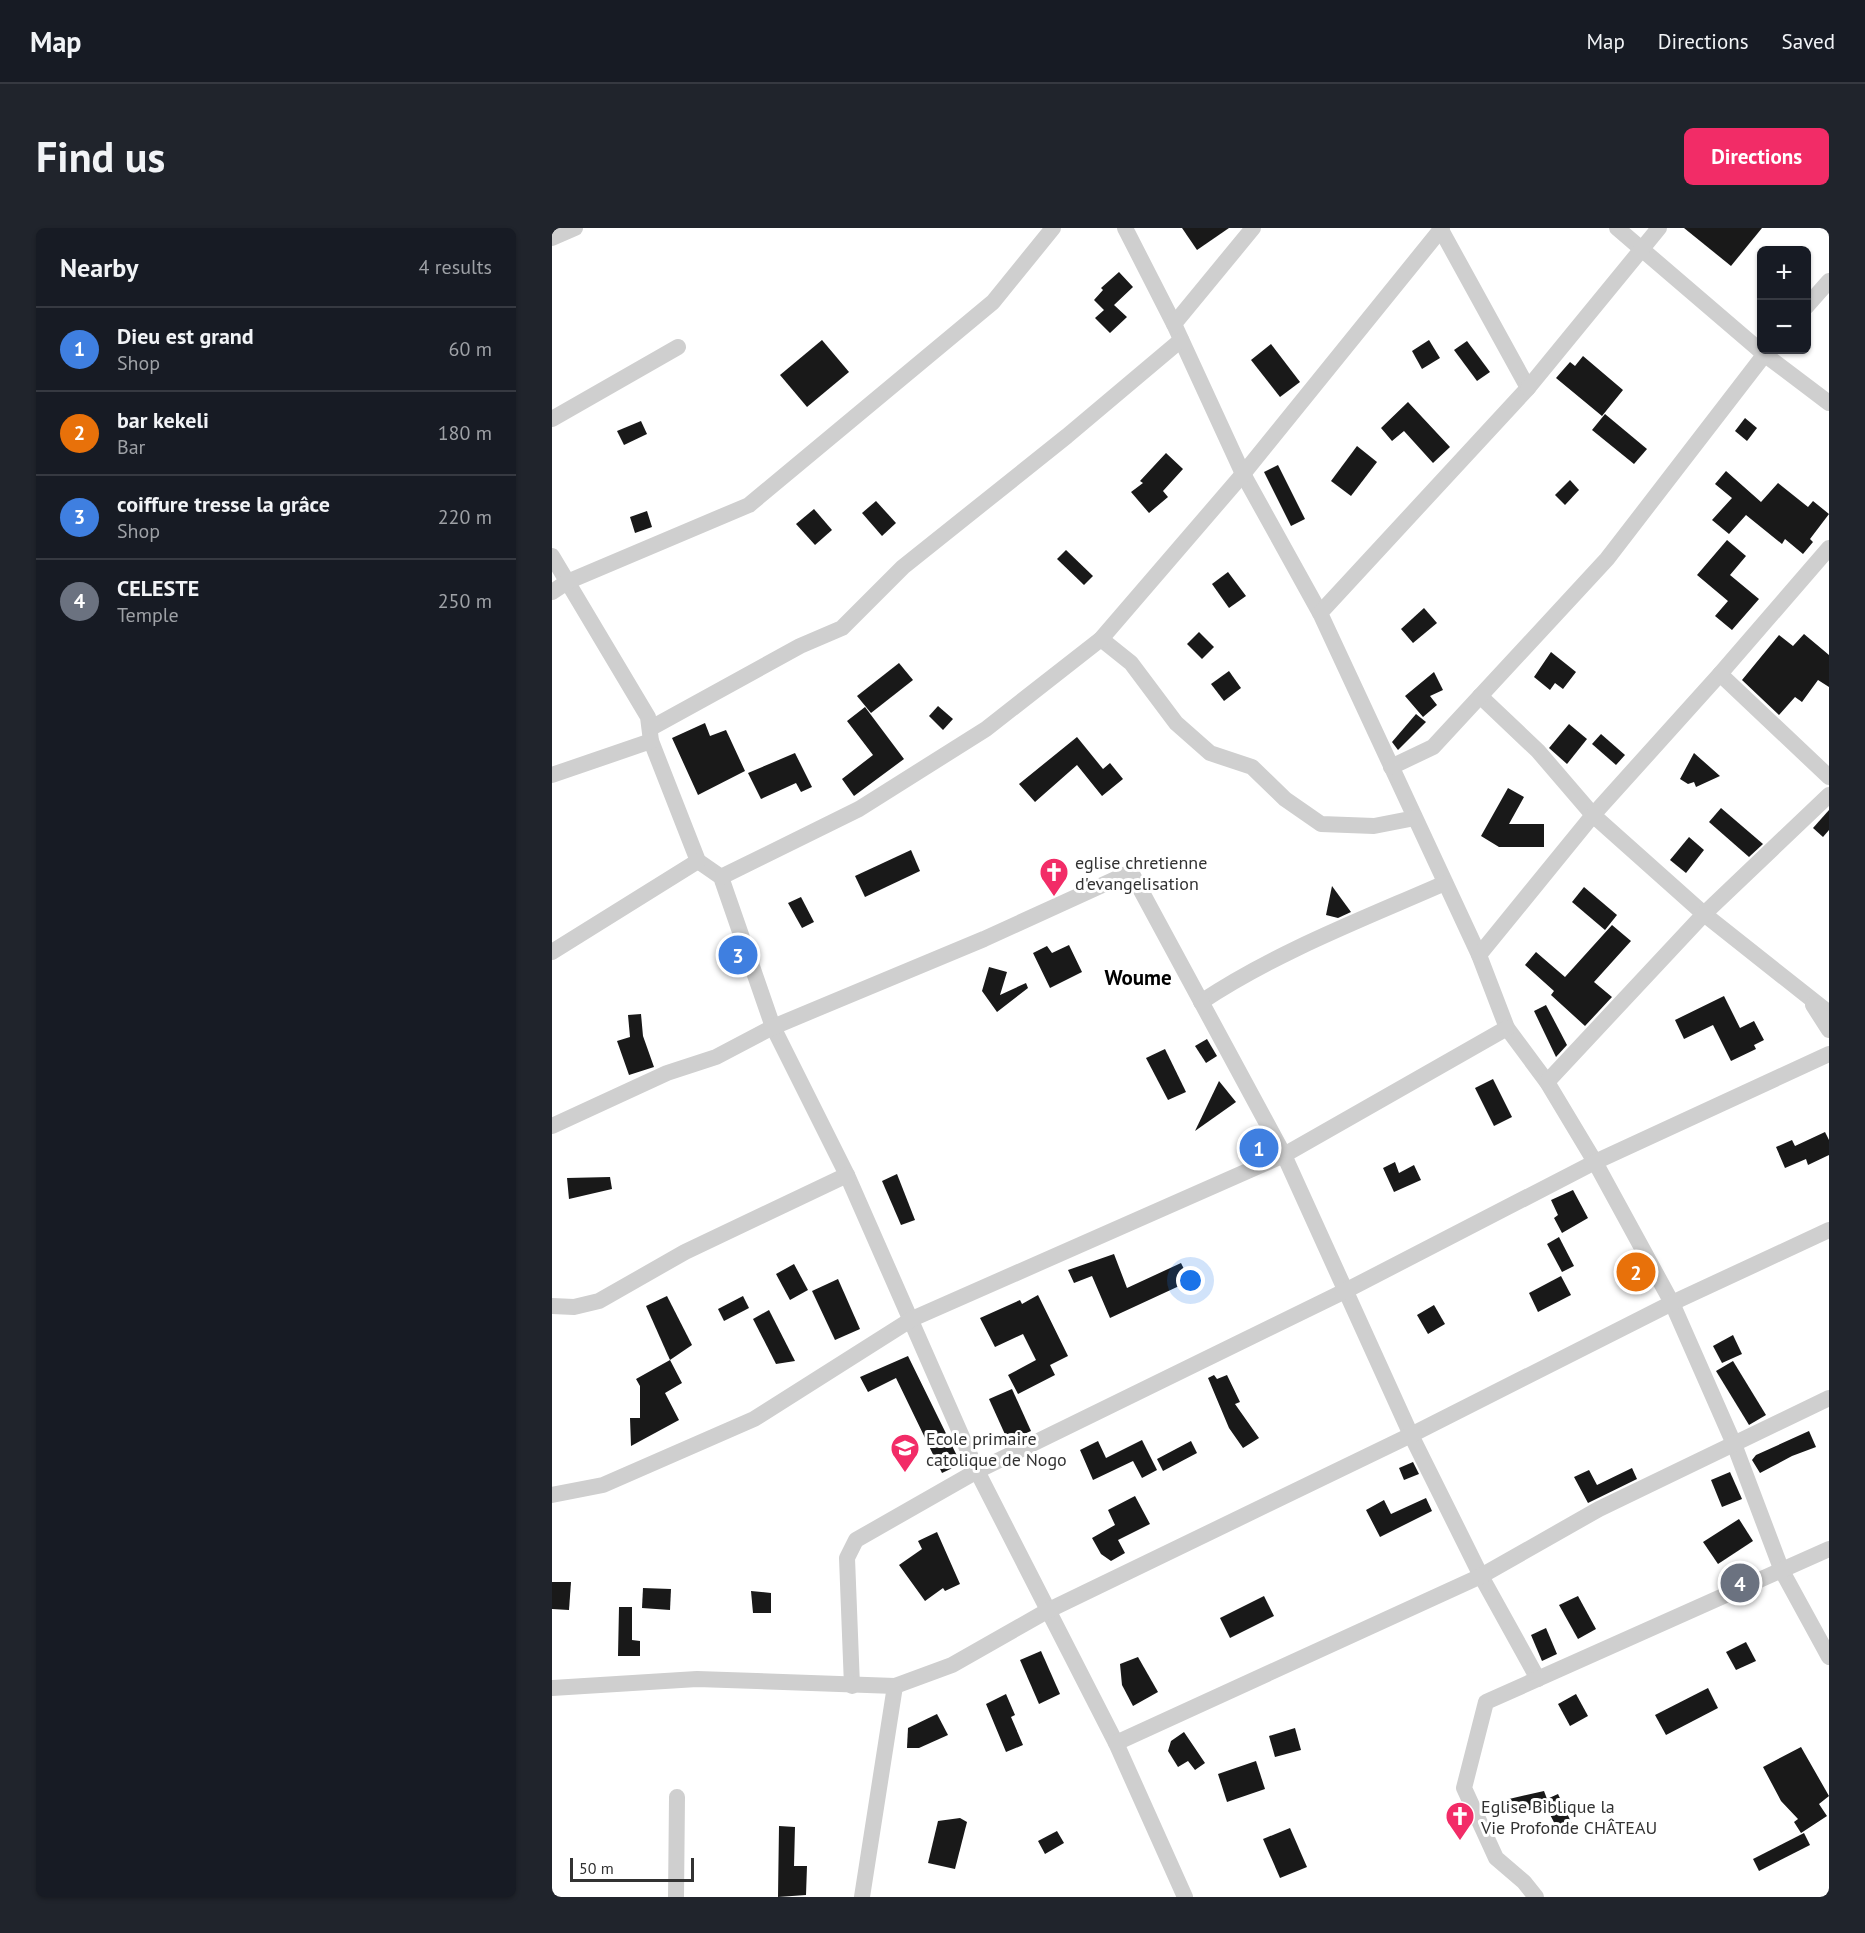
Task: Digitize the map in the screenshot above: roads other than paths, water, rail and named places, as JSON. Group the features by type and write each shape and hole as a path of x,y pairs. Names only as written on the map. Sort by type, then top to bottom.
{"street":[{"path":"552,238 575,228"},
{"path":"552,592 567,582 749,505 993,302 1053,228"},
{"path":"1125,228 1178,332 1243,474 1320,613 1479,955 1507,1028 1547,1082 1595,1162 1672,1303 1734,1444 1782,1571 1829,1657"},
{"path":"552,775 651,734 800,646 842,628 903,567 1067,436 1178,332 1253,228"},
{"path":"721,877 859,809 967,742 1101,639 1243,474 1441,228 1528,388"},
{"path":"1617,228 1757,344"},
{"path":"1320,613 1528,388 1659,228"},
{"path":"1811,301 1829,281"},
{"path":"552,419 678,347"},
{"path":"1391,767 1433,747 1607,559 1764,354"},
{"path":"1768,354 1829,403"},
{"path":"1479,955 1593,814 1720,674 1829,548"},
{"path":"552,556 648,717 651,734 698,861 721,877 773,1027 847,1175 977,1471 1116,1743 1185,1897"},
{"path":"1101,639 1131,663 1176,723 1210,753 1251,767 1285,799 1321,824 1374,826 1415,818"},
{"path":"1720,674 1829,777"},
{"path":"1480,696 1538,751 1593,814 1704,914 1829,1013"},
{"path":"1547,1082 1704,914 1829,795"},
{"path":"552,952 698,861"},
{"path":"552,1126 667,1073 716,1057 773,1027 984,939 1131,872 1284,1155 1411,1435 1480,1576 1538,1679"},
{"path":"1201,1002 1266,965 1445,883"},
{"path":"1807,997 1829,1030"},
{"path":"552,1495 603,1485 754,1419 912,1319 1284,1155 1507,1028"},
{"path":"852,1686 848,1557 856,1540 977,1471 1347,1290 1595,1162 1829,1054"},
{"path":"552,1306 574,1307 599,1301 685,1252 847,1175"},
{"path":"552,1688 697,1679 895,1686 952,1665 1047,1611 1411,1435 1672,1303 1829,1230"},
{"path":"1116,1743 1480,1576 1599,1509 1829,1398"},
{"path":"1536,1897 1524,1882 1496,1858 1464,1788 1486,1702 1829,1550"},
{"path":"862,1897 895,1686"},
{"path":"676,1897 677,1797"}],"place":[{"name":"eglise chretienne d'evangelisation","path":"1054,898"},
{"name":"coiffure tresse la grâce","path":"738,955"},
{"name":"Dieu est grand","path":"1259,1148"},
{"name":"bar kekeli","path":"1636,1272"},
{"name":"Ecole primaire catolique de Nogo","path":"905,1474"},
{"name":"CELESTE","path":"1740,1583"},
{"name":"Eglise Biblique la Vie Profonde CHÂTEAU","path":"1460,1842"}],"district":[{"name":"Woume","path":"1138,977"}]}
